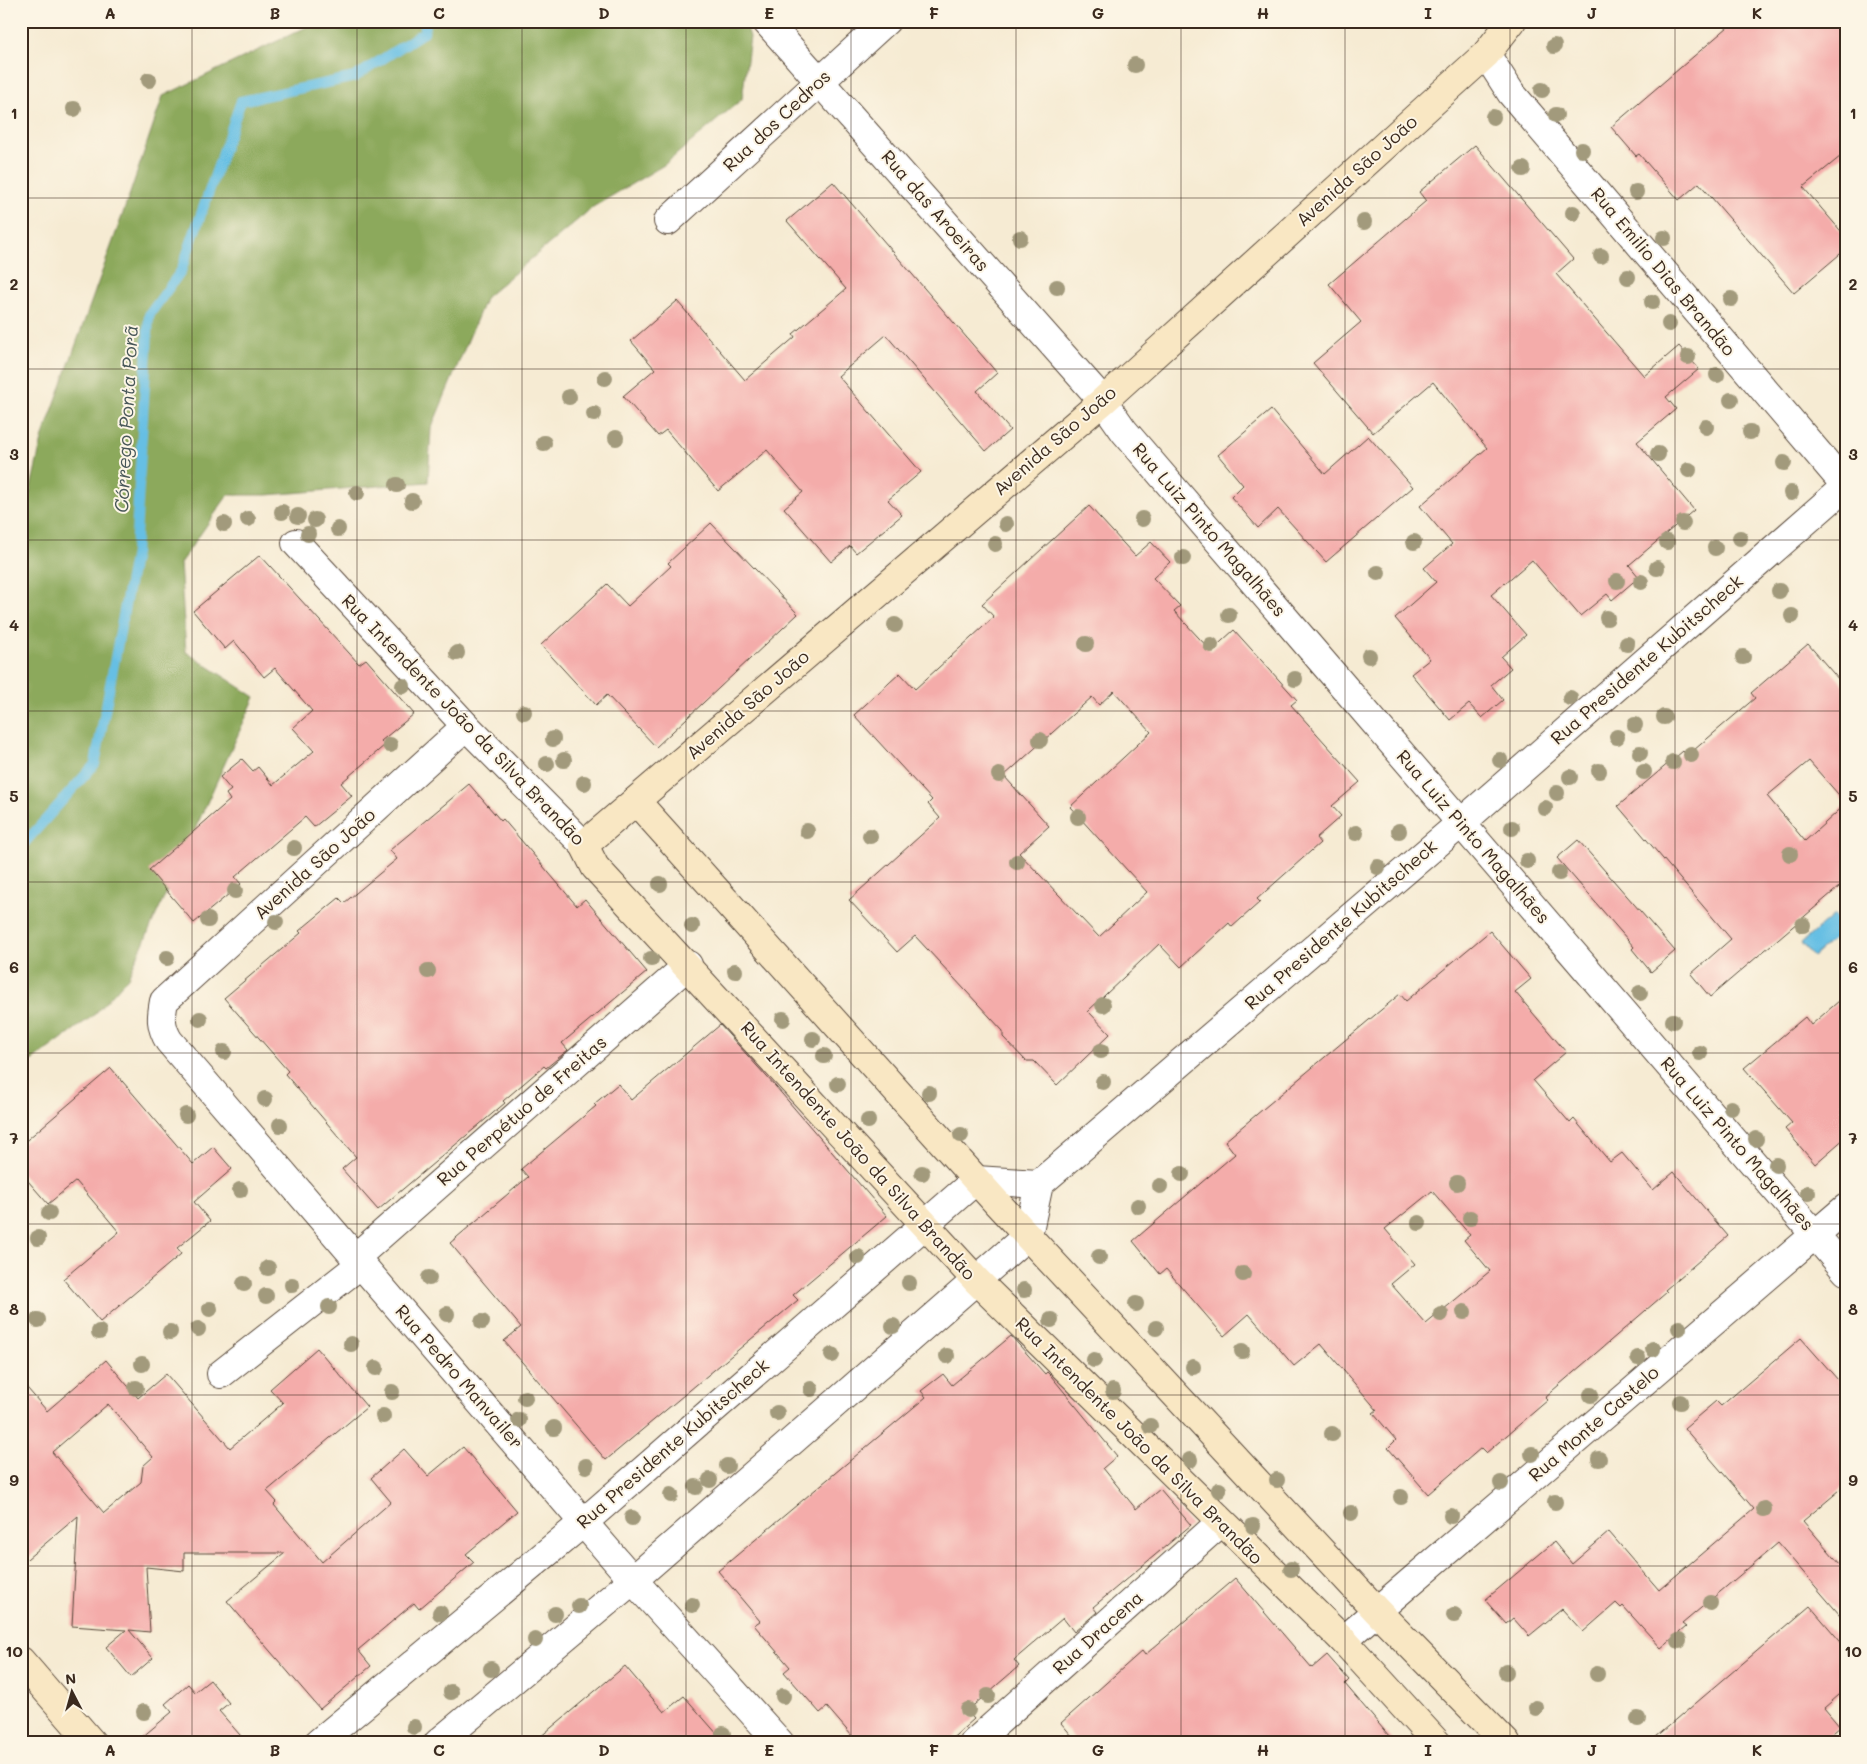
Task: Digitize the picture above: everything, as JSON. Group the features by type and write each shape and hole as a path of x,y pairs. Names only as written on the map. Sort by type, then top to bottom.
{"street":[{"name":"Rua das Aroeiras","path":"766,21 1103,401"},
{"name":"Rua dos Cedros","path":"668,221 886,21"},
{"name":"Avenida São João","path":"584,845 1103,401 1486,54 1512,21"},
{"name":"Rua Emilio Dias Brandão","path":"1486,54 1511,93 1846,486"},
{"name":"Rua Luiz Pinto Magalhães","path":"1103,401 1124,431 1846,1271"},
{"name":"Rua Presidente Kubitscheck","path":"1039,1184 1460,822 1846,486"},
{"name":"Rua Intendente João da Silva Brandão","path":"296,543 466,726 584,845 596,867 977,1281 1343,1640 1437,1743"},
{"name":"Avenida São João","path":"164,1001 466,726"},
{"path":"636,801 976,1180 1377,1610 1506,1743"},
{"name":"Rua Perpétuo de Freitas","path":"221,1374 358,1261 688,965"},
{"name":"Rua Pedro Manvailer","path":"164,1001 161,1018 162,1030 169,1041 633,1580 780,1743"},
{"name":"Rua Presidente Kubitscheck","path":"318,1743 584,1522 926,1226 976,1180"},
{"path":"438,1743 633,1580 1028,1235 1039,1184 976,1180"},
{"name":"Rua Monte Castelo","path":"1343,1640 1846,1208"},
{"name":"Rua Dracena","path":"974,1743 1221,1522"},
{"path":"21,1661 92,1743"}],"green space":[{"path":"319,21 745,21 750,37 742,99 664,165 593,207 486,297 431,429 428,482 267,495 228,495 180,563 186,652 255,697 128,977 94,1015 26,1065 21,1078 21,531 42,439 163,96"}],"water":[{"path":"1834,915 1845,929 1813,957 1801,943"}],"building":[{"path":"1735,21 1846,21 1846,152 1803,187 1846,237 1846,249 1794,293 1699,183 1679,200 1639,154 1636,156 1611,127"},
{"path":"1475,145 1573,259 1556,274 1644,376 1679,346 1699,369 1666,397 1676,409 1637,442 1694,510 1629,565 1639,577 1612,600 1607,594 1580,616 1532,560 1491,595 1526,635 1501,657 1511,668 1491,685 1503,700 1482,718 1469,704 1450,720 1411,674 1430,659 1395,618 1436,582 1424,568 1452,544 1420,506 1487,448 1433,382 1373,433 1313,363 1361,322 1329,284 1426,201 1419,192"},
{"path":"833,182 997,373 977,391 1010,430 986,451 886,335 838,376 921,472 888,500 902,515 856,553 850,546 831,562 784,508 803,492 767,450 718,491 666,430 658,436 623,396 655,369 631,341 677,301 745,380 795,337 793,334 846,289 787,221"},
{"path":"1271,410 1325,474 1368,436 1413,487 1326,562 1278,509 1258,528 1231,497 1243,485 1218,455"},
{"path":"1089,506 1135,556 1151,542 1170,562 1153,578 1180,606 1174,611 1211,651 1234,630 1297,700 1291,705 1360,782 1332,806 1341,816 1316,838 1320,843 1257,899 1260,902 1232,927 1229,923 1181,967 1159,944 1088,1011 1110,1034 1057,1085 1034,1061 1026,1061 1003,1037 1003,1031 915,936 897,952 849,900 940,818 928,804 932,800 854,715 900,673 915,689 994,617 982,604","holes":["1114,691 1151,732 1070,807 1147,892 1099,937 1019,853 1049,826 1004,776 1092,697 1099,705"]},
{"path":"711,523 798,614 656,747 607,695 596,705 541,645 607,584 628,606 671,566 668,563"},
{"path":"260,555 359,664 366,659 414,714 381,741 385,745 341,783 352,796 314,827 305,817 235,877 241,884 194,923 149,870 230,800 226,794 231,790 220,777 242,759 253,771 258,767 273,785 314,751 293,728 312,711 275,668 264,677 234,641 225,649 193,611"},
{"path":"1808,644 1846,688 1846,803 1809,761 1767,796 1805,841 1846,804 1846,881 1710,997 1691,974 1731,939 1618,806 1683,751 1687,756 1755,698 1751,693"},
{"path":"469,784 501,821 503,819 577,906 585,899 647,972 562,1043 568,1050 546,1068 544,1066 503,1101 505,1103 378,1210 342,1169 356,1157 285,1074 288,1071 224,998 339,898 344,903 397,859 390,850"},
{"path":"1578,840 1675,951 1651,972 1632,949 1634,947 1557,858"},
{"path":"1490,931 1531,979 1515,992 1566,1052 1533,1080 1570,1123 1574,1119 1610,1162 1622,1153 1653,1190 1674,1172 1728,1236 1665,1290 1667,1292 1545,1397 1548,1400 1486,1453 1481,1448 1428,1494 1388,1448 1396,1440 1373,1413 1377,1410 1321,1344 1294,1366 1249,1314 1224,1336 1166,1269 1160,1274 1133,1241 1235,1154 1225,1141 1400,994 1406,1001","holes":["1432,1191 1470,1235 1464,1240 1490,1271 1426,1324 1391,1284 1415,1264 1385,1229"]},
{"path":"1846,995 1846,1137 1815,1164 1785,1129 1792,1123 1744,1068 1805,1017 1811,1025"},
{"path":"720,1025 887,1216 793,1295 798,1300 606,1460 504,1341 521,1327 450,1243 528,1177 521,1169 596,1106 594,1104 618,1084 631,1100"},
{"path":"111,1068 193,1164 213,1147 232,1169 194,1202 210,1221 177,1248 181,1254 100,1322 63,1279 119,1232 76,1181 48,1204 21,1173 21,1145"},
{"path":"1011,1336 1045,1374 1047,1372 1051,1376 1117,1456 1103,1468 1136,1509 1160,1489 1191,1525 1093,1607 1097,1612 1074,1632 1063,1618 1014,1660 1019,1666 967,1711 974,1719 947,1743 858,1743 827,1707 820,1713 784,1672 790,1667 754,1625 760,1621 718,1571 926,1397 921,1391 943,1374 952,1385"},
{"path":"1801,1338 1846,1389 1846,1485 1803,1521 1846,1571 1846,1622 1778,1543 1682,1624 1686,1627 1661,1648 1623,1606 1621,1608 1616,1603 1583,1632 1562,1609 1529,1636 1513,1618 1506,1624 1485,1600 1554,1542 1572,1564 1609,1532 1659,1590 1754,1509 1684,1428 1716,1401 1721,1406"},
{"path":"317,1348 367,1407 267,1491 277,1502 274,1505 322,1562 391,1502 371,1478 404,1449 428,1476 463,1447 517,1511 466,1554 474,1562 419,1609 414,1603 358,1650 371,1666 320,1709 227,1601 285,1553 184,1553 184,1571 146,1567 150,1632 129,1630 153,1658 131,1677 106,1647 126,1630 72,1626 78,1516 21,1564 21,1381 47,1411 106,1360 138,1398 166,1374 230,1448 283,1403 270,1389","holes":["108,1404 153,1457 143,1466 141,1482 104,1513 52,1452"]},
{"path":"1235,1578 1312,1668 1327,1655 1349,1680 1345,1684 1395,1743 1078,1743 1061,1723 1142,1651 1145,1655"},
{"path":"1810,1606 1846,1648 1846,1689 1824,1708 1840,1727 1821,1743 1649,1743"},
{"path":"625,1666 664,1712 684,1696 725,1743 533,1743"},
{"path":"210,1680 229,1703 219,1711 247,1743 135,1743 172,1712 165,1704 188,1684 195,1692"}],"waterway":[{"name":"Córrego Ponta Porã","path":"21,847 95,764 135,553 149,315 181,271 241,101 355,77 424,32 426,21"}]}
